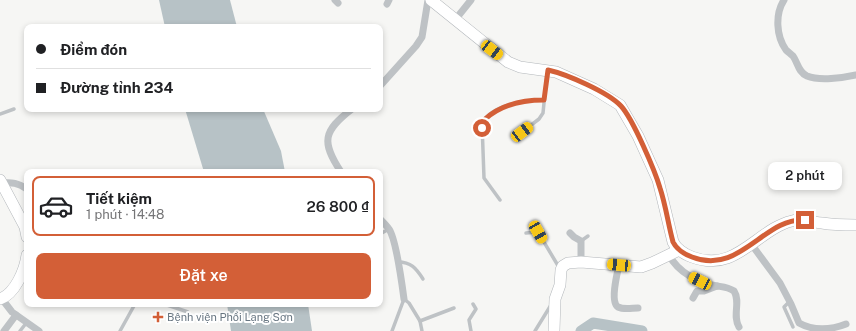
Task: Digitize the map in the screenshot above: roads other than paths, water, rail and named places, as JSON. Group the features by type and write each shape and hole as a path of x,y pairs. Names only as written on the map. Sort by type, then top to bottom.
{"main road":[{"path":"435,1 455,20 508,62 529,68 548,70 567,76 594,89 616,102 624,109 658,180 672,239 679,250 696,258 712,260 731,256 752,245 775,228 793,220 856,225"},
{"path":"2,186 24,225"},
{"path":"554,331 555,298 558,291 563,266 568,263 581,262 635,267 646,266 679,250"},
{"path":"1,299 14,288 24,263"}],"street":[{"path":"455,20 472,0"},
{"path":"784,0 777,16 780,35 785,49 793,57 800,71 812,77 844,78 856,75"},
{"path":"383,83 416,46 422,37 435,1"},
{"path":"339,169 328,149 328,138 334,124 348,112"},
{"path":"2,186 11,182 20,184 24,187"},
{"path":"383,222 389,229 396,251 404,299"},
{"path":"570,233 574,237 581,240 581,262"},
{"path":"752,245 780,283 790,301 799,323 820,329 834,328 846,324"},
{"path":"669,255 677,266 691,277 717,286 730,288 736,292 735,317 738,327"},
{"path":"619,265 614,296 615,303 618,307 638,308"},
{"path":"693,298 697,291 717,286"},
{"path":"1,299 16,315 39,331"},
{"path":"4,331 16,315"}],"lane":[{"path":"522,132 543,113 548,70"},
{"path":"500,200 484,178 482,123 487,117 505,106 520,102 544,100"},
{"path":"0,114 14,109"},
{"path":"383,232 389,229"},
{"path":"526,233 538,232 561,270"},
{"path":"581,240 588,236"},
{"path":"397,262 406,262 413,265 423,278"},
{"path":"535,331 555,298"},
{"path":"392,331 404,299 409,303 420,321 422,331"},
{"path":"790,301 784,307 793,328"},
{"path":"471,331 469,320 476,309 473,304"},
{"path":"120,331 133,307"},
{"path":"173,307 188,312"},
{"path":"420,321 454,308"},
{"path":"20,331 27,322"}],"waterway":[{"path":"581,331 593,323 642,331"}],"place":[{"name":"Bệnh viện Phổi Lạng Sơn","path":"158,317"}]}
